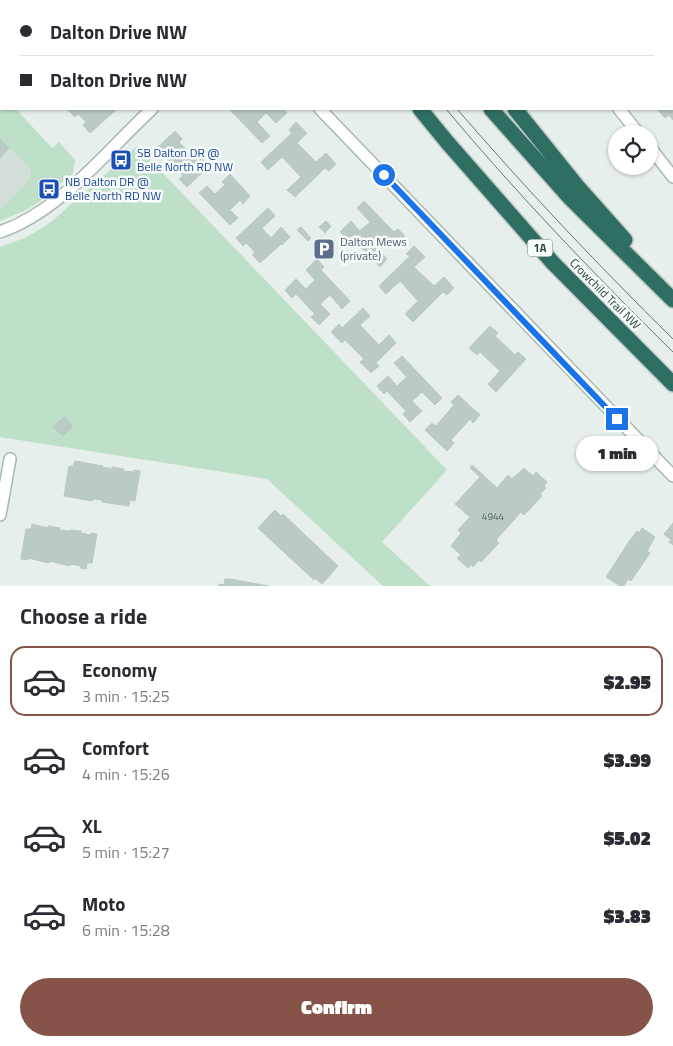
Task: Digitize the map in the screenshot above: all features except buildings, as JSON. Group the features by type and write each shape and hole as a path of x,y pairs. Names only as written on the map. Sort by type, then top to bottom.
{"highway":[{"name":"Crowchild Trail NW","path":"421,110 554,263 673,384"},
{"path":"492,110 570,198 673,300"},
{"path":"516,110 577,186 623,236 636,262"}],"street":[{"path":"0,232 18,226 44,210 151,110"},
{"path":"321,110 673,476"},
{"path":"622,110 633,125"},
{"path":"658,158 673,177"},
{"path":"0,515 10,458"}],"shaded area":[{"path":"0,139 49,185 0,216"}],"green space":[{"path":"0,110 17,110 52,148 59,142 75,160 73,174 41,198 42,200 26,210 0,221 0,209 30,179 31,173 30,168 0,139"},
{"path":"137,146 447,470 382,542 430,586 383,586 267,479 0,437 0,247 27,237 51,222"}],"tram line":[{"path":"447,110 556,233 673,352"},
{"path":"458,110 563,226 673,339"}],"place":[{"name":"SB Dalton DR @ Belle North RD NW","path":"121,160"},
{"name":"NB Dalton DR @ Belle North RD NW","path":"49,189"},
{"name":"Dalton Mews (private)","path":"324,249"}],"route":[{"path":"384,175 486,279 617,419"}]}
